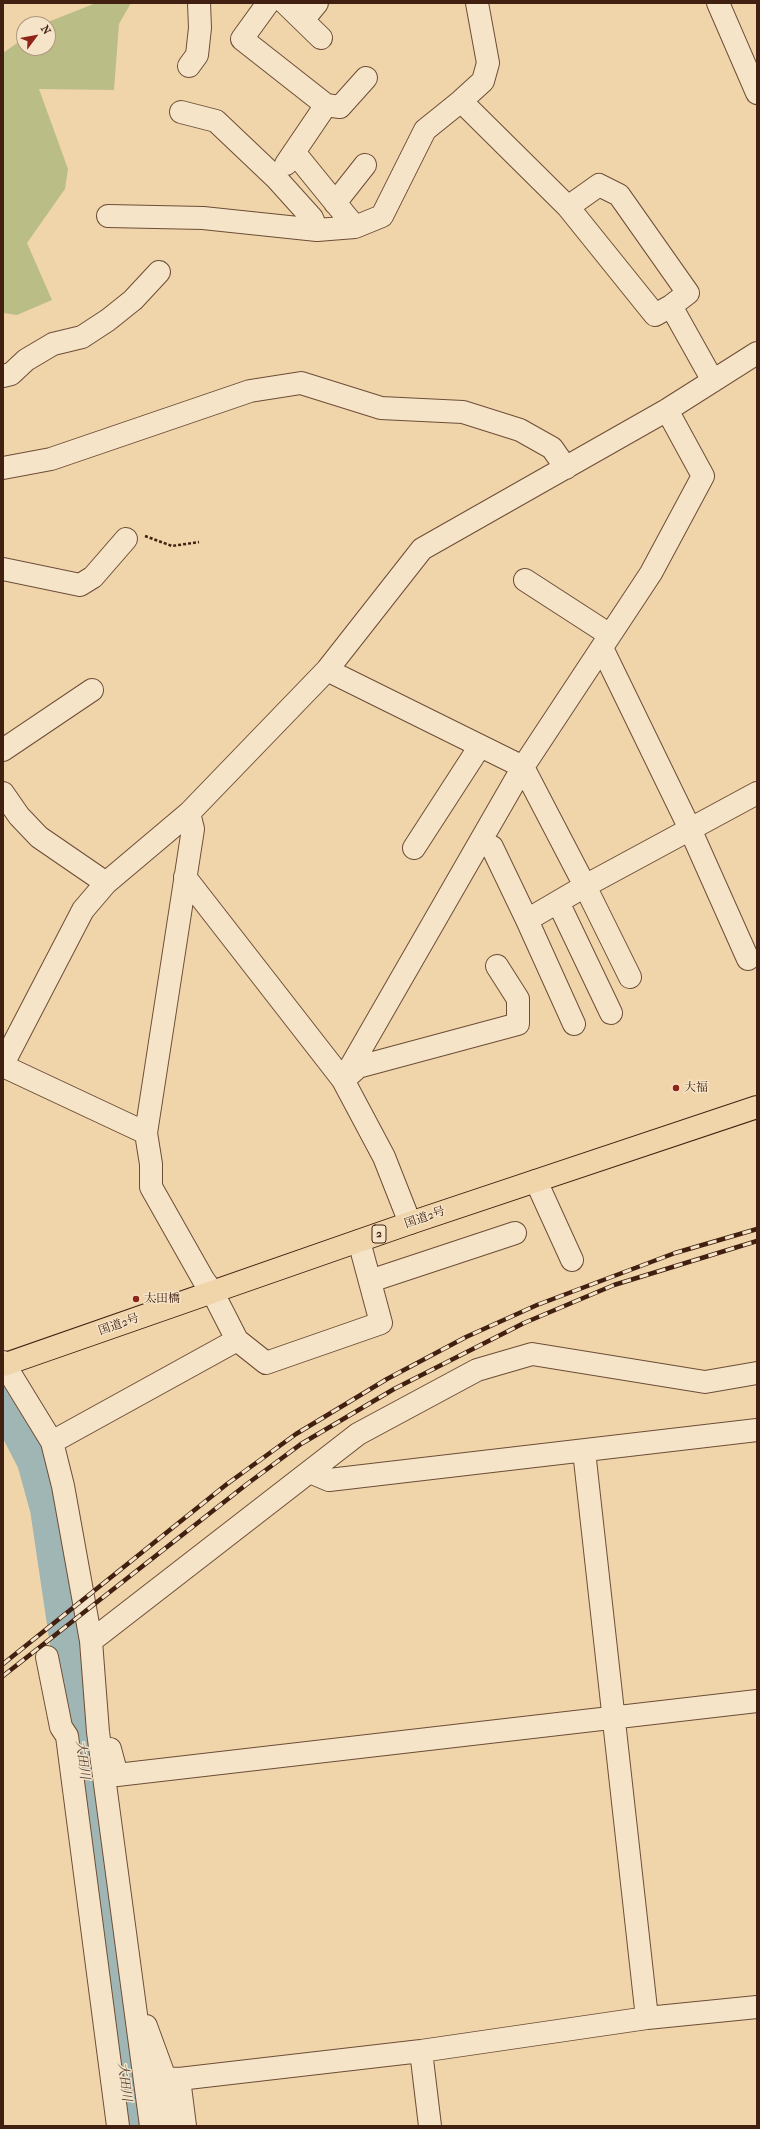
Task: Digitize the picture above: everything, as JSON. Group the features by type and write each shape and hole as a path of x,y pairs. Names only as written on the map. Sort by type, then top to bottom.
{"highway":[{"name":"国道2号","path":"4,1364 213,1293 410,1223 757,1107"}],"street":[{"path":"189,66 197,54 200,28 199,3"},
{"path":"268,3 242,39 326,105 340,107 366,78"},
{"path":"285,3 321,38"},
{"path":"303,20 317,3"},
{"path":"108,216 202,218 317,230 355,228 382,216 425,130 483,81 488,63 477,3"},
{"path":"718,3 757,93"},
{"path":"461,101 568,207 655,315 688,293 619,196 599,185 568,207"},
{"path":"276,178 326,105"},
{"path":"181,112 216,121 276,178 312,218 317,230"},
{"path":"294,152 355,228"},
{"path":"335,203 365,165"},
{"path":"3,376 11,374 26,360 53,344 82,337 108,320 133,300 159,272"},
{"path":"670,306 713,381"},
{"path":"146,1133 3,1065 83,910 106,883 189,813 327,670 422,549 667,410 757,353"},
{"path":"3,468 51,459 250,391 301,383 381,408 463,412 520,430 552,448 566,468"},
{"path":"343,1080 523,767 651,573 702,476 667,410"},
{"path":"3,569 80,585 93,577 126,539"},
{"path":"525,580 606,642 748,959"},
{"path":"327,670 523,767 585,886 630,978"},
{"path":"3,750 92,690"},
{"path":"414,848 480,746"},
{"path":"3,793 19,816 39,837 106,883"},
{"path":"527,920 585,886 757,793"},
{"path":"189,813 193,829 146,1133 151,1164 151,1187 199,1273 213,1293 237,1340 266,1363 381,1324 359,1241"},
{"path":"480,843 492,847 574,1024"},
{"path":"185,877 343,1080 384,1157 410,1223"},
{"path":"558,902 611,1013"},
{"path":"343,1080 358,1067 518,1024 518,999 497,966"},
{"path":"536,1181 572,1260"},
{"path":"370,1281 515,1232"},
{"path":"52,1442 237,1340"},
{"path":"91,1641 358,1434 477,1370 532,1354 705,1382 757,1373"},
{"path":"4,1364 52,1442 64,1486 91,1641 98,1732 133,2005 151,2126"},
{"path":"310,1472 329,1480 757,1430"},
{"path":"584,1451 647,2018"},
{"path":"47,1657 61,1727 67,1736 118,2126"},
{"path":"98,1732 107,1738 117,1775 757,1701"},
{"path":"133,2005 142,2015 172,2078 185,2126"},
{"path":"172,2078 421,2051 647,2018 757,2007"},
{"path":"421,2051 430,2126"},
{"path":"163,2126 172,2078"}],"path":[{"path":"126,539 138,534 172,546 199,542"}],"green space":[{"path":"96,3 131,3 119,24 114,90 39,89 68,169 65,189 27,243 52,300 17,315 3,313 3,53 16,44 16,56 56,56 56,19"}],"waterway":[{"name":"大田川","path":"3,1403 33,1462 46,1509 69,1664 130,2126"}],"railway":[{"path":"3,1664 227,1484 296,1434 387,1379 466,1337 537,1305 675,1253 757,1229"},
{"path":"3,1676 247,1484 301,1444 394,1389 524,1323 614,1285 757,1241"}],"place":[{"name":"大福","path":"676,1088"},
{"name":"太田橋","path":"136,1299"}]}
